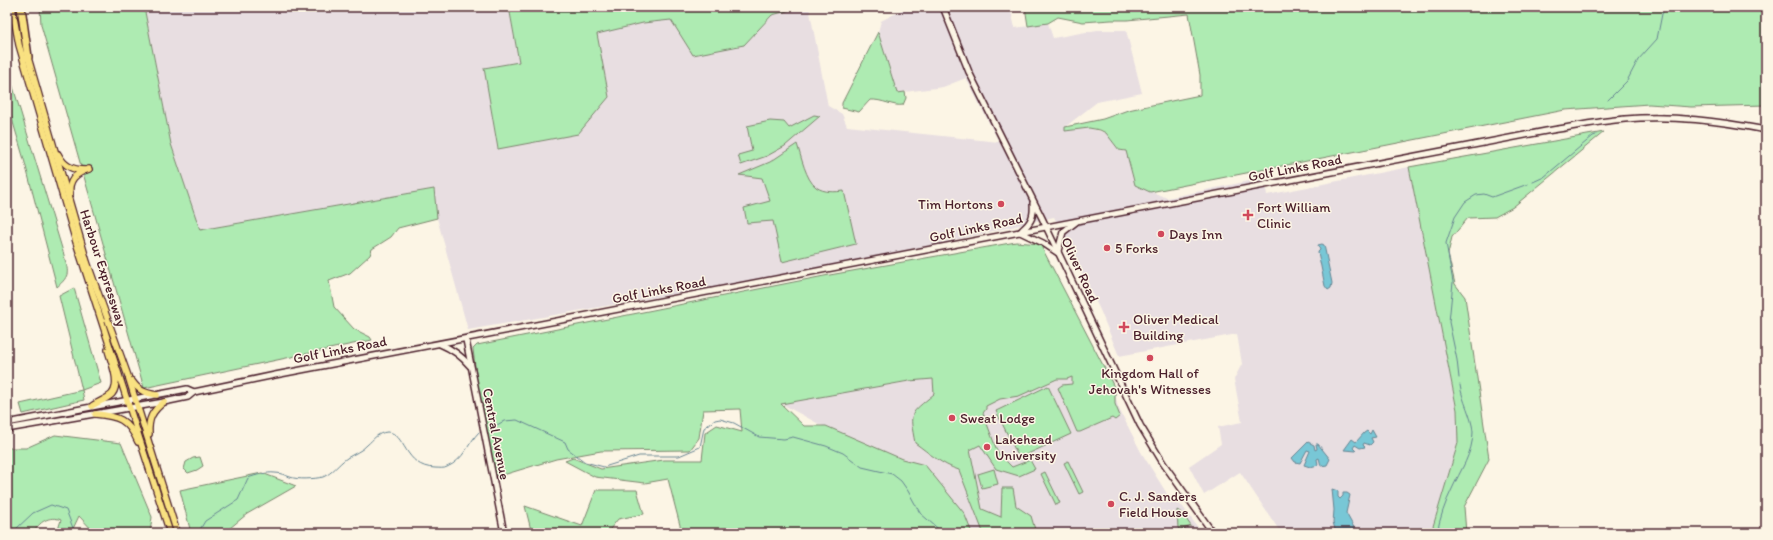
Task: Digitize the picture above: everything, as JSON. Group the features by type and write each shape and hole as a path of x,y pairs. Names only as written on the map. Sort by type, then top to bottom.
{"highway":[{"path":"21,7 28,57"}],"main road":[{"name":"Harbour Expressway","path":"12,7 19,45 76,242 128,399 170,533"},
{"name":"Harbour Expressway","path":"18,7 28,57 75,223 87,262 150,440 177,533"},
{"name":"Oliver Road","path":"943,7 969,72 1046,226 1124,393 1150,442 1213,533"},
{"name":"Golf Links Road","path":"7,429 164,402 188,397 194,392 948,247 1046,226 1546,131 1625,119 1663,118 1718,120 1766,130"},
{"path":"49,130 64,163 74,169 89,169 75,175 69,185 75,223"},
{"path":"1019,232 1031,223 1033,216 1033,201"},
{"path":"1019,232 1043,242 1059,253 1063,232 1079,220"},
{"path":"92,406 113,392 115,383 100,316"},
{"name":"Central Avenue","path":"466,340 504,533"},
{"path":"439,344 450,348 463,357 471,368"},
{"path":"128,376 138,389 144,393 157,395"},
{"name":"Golf Links Road","path":"7,423 187,389 194,392"},
{"path":"150,440 150,418 156,408 164,402"},
{"path":"95,414 112,416 125,422 134,433 151,474"}],"shaded area":[{"path":"144,7 509,7 519,62 484,68 498,149 609,97 596,34 643,23 671,20 744,45 772,15 809,7 828,106 842,114 847,126 999,142 966,78 943,87 897,93 878,32 881,21 908,7 1010,7 1015,28 1048,23 1053,38 1097,30 1126,30 1142,93 1097,102 1065,127 1065,131 1089,128 1106,133 1119,150 1126,151 1135,185 1167,198 1264,178 1267,195 1409,167 1457,410 1458,443 1431,533 1281,533 1240,472 1204,495 1189,466 1221,444 1218,427 1242,422 1234,379 1242,364 1237,334 1119,356 1100,310 1054,217 941,243 743,282 468,330 437,218 434,189 200,230 171,144"},
{"name":"Lakehead University","path":"1105,367 1116,390 1118,407 1141,452 1169,497 1183,507 1202,533 854,533 832,431 780,403 934,378"}],"green space":[{"path":"40,7 144,7 171,144 200,230 434,189 437,218 398,228 391,237 372,249 370,255 350,273 329,281 334,307 354,329 370,337 372,340 144,388 41,25"},
{"path":"509,7 803,7 772,15 744,45 693,55 671,20 643,23 597,34 609,97 578,134 498,149 484,68 519,62"},
{"path":"1025,7 1766,7 1766,105 1691,107 1649,104 1565,110 1150,192 1135,185 1126,151 1119,150 1106,133 1089,128 1065,131 1065,127 1103,119 1128,110 1200,95 1200,75 1189,14 1127,20 1083,22 1058,17 1048,23 1028,26"},
{"path":"878,32 897,93 905,92 906,98 903,105 870,100 859,112 842,108 842,103"},
{"path":"7,67 67,265 65,279 57,287 25,163 7,102"},
{"path":"814,115 820,116 785,146 767,156 741,165 738,155 752,151 747,126 770,121 784,122 789,128"},
{"path":"1604,132 1513,207 1495,217 1468,218 1452,237 1448,254 1455,284 1465,297 1489,459 1464,507 1466,533 1431,533 1458,443 1457,410 1409,167"},
{"path":"797,144 804,167 812,184 819,189 826,191 844,191 856,244 782,262 773,221 747,223 744,208 770,201 762,178 739,175 770,162"},
{"path":"1016,242 1040,244 1115,389 1115,404 1120,416 1115,420 1112,418 1077,432 1058,388 1062,385 1072,384 1072,377 1067,379 1057,379 1019,396 1000,399 986,406 983,413 1000,455 1012,467 1030,460 1035,469 1019,476 996,469 980,445 970,450 982,509 1001,517 1002,488 1013,488 1016,506 1031,516 1036,533 983,532 959,470 941,462 915,443 912,425 913,414 915,410 934,394 933,379 909,381 781,404 804,426 826,426 902,459 925,465 964,513 972,533 682,533 668,479 645,483 595,477 565,461 573,458 601,469 664,460 702,460 705,433 717,425 742,432 740,409 703,410 699,438 690,450 601,451 556,459 503,475 498,476 495,474 476,375 473,349 477,345 824,276"},
{"path":"74,288 101,383 82,390 59,296"},
{"path":"1048,386 1071,434 1019,458 996,411"},
{"path":"82,390 84,400 23,414 20,404"},
{"path":"55,435 121,443 152,517 150,533 95,533 79,516 71,533 57,533 61,520 53,518 45,520 41,523 34,533 7,533 7,448 26,448"},
{"path":"200,457 203,466 188,473 184,469 186,462 193,458"},
{"path":"1068,461 1083,492 1079,494 1064,463"},
{"path":"994,469 998,484 982,488 978,474"},
{"path":"1045,472 1060,503 1056,505 1041,474"},
{"path":"262,473 296,486 247,514 224,533 191,533 180,490"},
{"path":"596,490 637,490 644,514 618,519 607,533 540,533 531,530 525,506 582,526"},
{"path":"1177,510 1182,513 1191,526 1180,530 1178,528"}],"water":[{"path":"1318,245 1324,245 1332,283 1331,288 1328,290 1325,286 1318,252 1320,250"},
{"path":"1372,430 1376,437 1371,438 1373,442 1370,445 1364,443 1363,445 1365,447 1360,448 1355,445 1353,448 1356,451 1344,450 1352,439 1356,442 1364,433 1367,431 1370,434"},
{"path":"1308,442 1314,445 1315,450 1317,449 1316,444 1318,444 1330,459 1327,465 1321,466 1319,458 1317,459 1318,465 1310,467 1304,465 1310,451 1307,450 1300,463 1295,462 1292,458"},
{"path":"1332,489 1338,491 1338,497 1340,499 1343,496 1343,493 1350,495 1346,513 1357,533 1336,533 1333,522 1334,510"}],"waterway":[{"path":"1608,100 1627,81 1638,60 1657,39 1662,14 1666,7"},
{"path":"1533,182 1544,177 1596,135"},
{"path":"1459,378 1449,322 1453,282 1446,243 1455,217 1465,202 1476,195 1484,194 1492,197 1528,184"},
{"path":"1437,533 1449,494 1466,462 1471,447 1473,432 1472,426 1460,385"},
{"path":"490,429 504,421 517,420 565,442 568,449 585,462 604,467 639,456 679,456 700,447 704,428 715,420 720,419 734,423 759,437 784,439 793,437 826,446 843,453 862,467 892,474 901,481 920,513 943,533"},
{"path":"198,533 205,521 238,500 248,478 272,473 297,479 323,477 330,473 347,458 363,449 378,435 387,432 398,437 417,462 425,466 444,468 453,464 462,456 479,432"},
{"path":"7,530 16,529 33,513 51,505 66,510 73,528 72,533"}],"place":[{"name":"Tim Hortons","path":"1001,204"},
{"name":"Fort William Clinic","path":"1248,215"},
{"name":"Days Inn","path":"1161,234"},
{"name":"5 Forks","path":"1107,248"},
{"name":"Oliver Medical Building","path":"1124,327"},
{"name":"Kingdom Hall of Jehovah's Witnesses","path":"1150,358"},
{"name":"Sweat Lodge","path":"952,418"},
{"name":"Lakehead University","path":"987,447"},
{"name":"C. J. Sanders Field House","path":"1111,504"}]}
